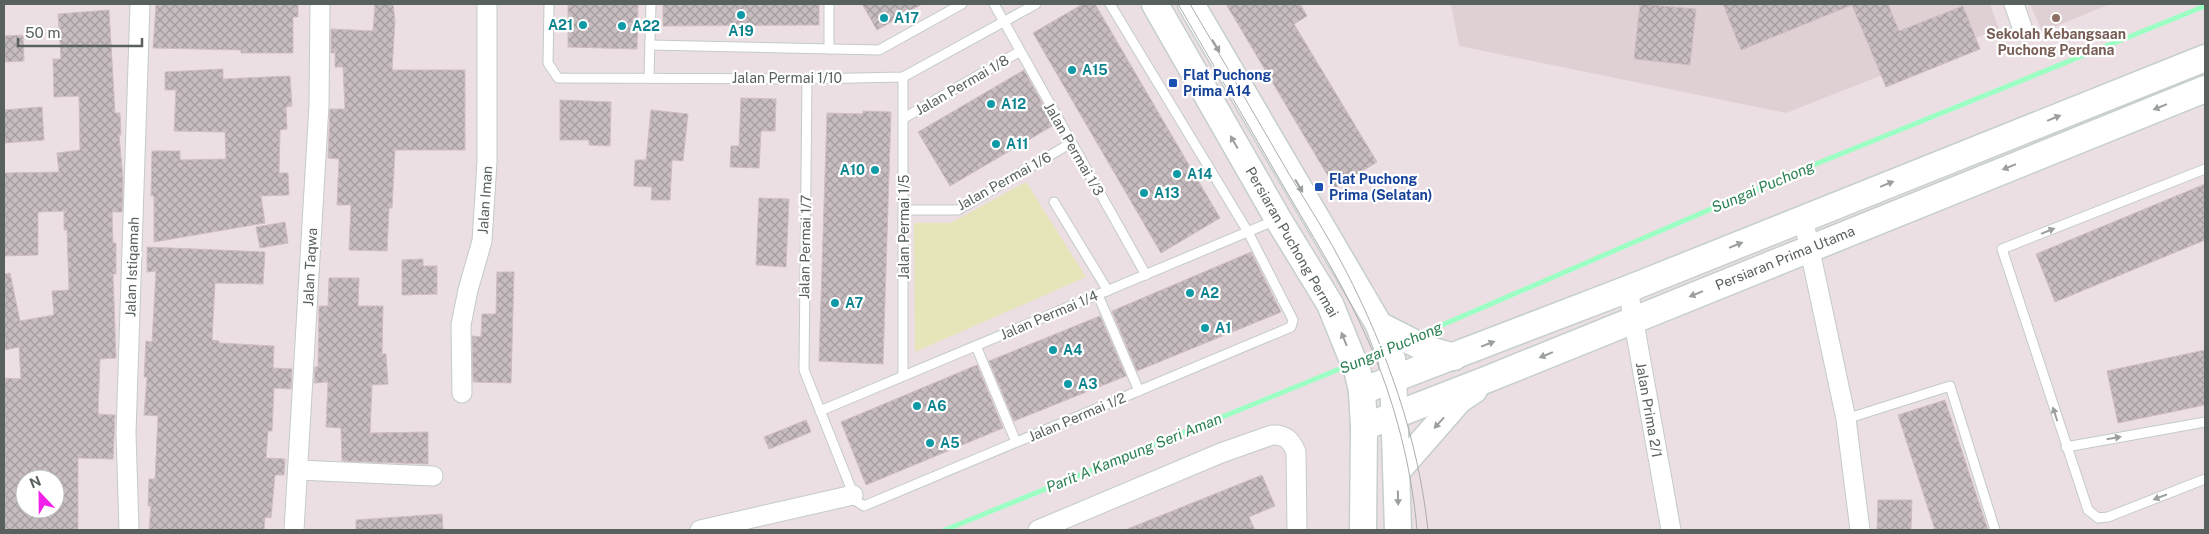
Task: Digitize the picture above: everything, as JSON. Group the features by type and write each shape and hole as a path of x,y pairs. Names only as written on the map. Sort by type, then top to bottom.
{"main road":[{"name":"Persiaran Puchong Permai","path":"1155,4 1278,219 1330,304 1360,382 1364,427 1363,530"},
{"path":"1191,4 1362,292 1379,325 1393,370 1398,470 1398,530"},
{"path":"1360,382 1393,370 1454,357 2205,58"},
{"name":"Persiaran Prima Utama","path":"1364,427 1488,379 2205,89"},
{"path":"1379,325 1426,349 1454,357"},
{"path":"1398,470 1459,400 1488,379"}],"street":[{"name":"Jalan Istiqamah","path":"128,530 126,433 140,4"},
{"name":"Jalan Taqwa","path":"294,530 319,105 320,4"},
{"name":"Jalan Iman","path":"462,393 461,325 468,290 482,241 487,162 487,4"},
{"path":"2014,4 2022,27"},
{"path":"1803,218 1846,419 1860,530"},
{"name":"Jalan Prima 2/1","path":"1628,289 1671,530"},
{"path":"1038,530 1221,453 1272,435 1280,434 1292,442 1296,452 1297,530"},
{"path":"298,470 433,476"},
{"path":"700,530 853,495"}],"lane":[{"name":"Jalan Permai 1/10","path":"549,4 548,63 558,78 807,79 903,77 1036,4"},
{"path":"649,77 651,4"},
{"path":"829,4 829,49"},
{"name":"Jalan Permai 1/10","path":"650,45 879,50 962,4"},
{"path":"994,4 1003,22"},
{"path":"1110,4 1248,232"},
{"name":"Jalan Permai 1/3","path":"1003,22 1146,275"},
{"name":"Jalan Permai 1/8","path":"904,118 1020,52"},
{"name":"Jalan Permai 1/5","path":"903,77 903,376"},
{"name":"Jalan Permai 1/7","path":"807,79 804,370 820,412"},
{"name":"Jalan Permai 1/6","path":"904,210 958,210 1071,143"},
{"path":"2205,169 2002,249 2088,510 2098,518 2108,516 2205,479"},
{"path":"1054,202 1108,291"},
{"name":"Jalan Permai 1/4","path":"820,412 1278,219"},
{"name":"Jalan Permai 1/2","path":"853,495 856,501 864,506 1291,327 1293,320 1248,232"},
{"path":"1098,295 1139,391"},
{"path":"976,346 1016,442"},
{"path":"1846,419 1950,386 1995,530"},
{"path":"820,412 853,495"},
{"path":"2066,447 2205,422"}],"shaded area":[{"path":"1451,4 1990,4 1999,29 1786,113 1459,46"},
{"name":"Sekolah Kebangsaan Puchong Perdana","path":"2030,4 2110,4 2042,32"},
{"path":"1026,182 1086,277 915,352 914,223 951,223"}],"building":[{"path":"156,4 298,4 298,17 293,17 293,53 241,53 241,50 153,48"},
{"path":"375,4 393,4 395,21 392,70 465,70 465,150 395,150 392,208 389,208 387,251 349,250 351,205 337,205 339,159 328,158 330,109 345,109 343,67 335,67 335,53 331,53 331,29 373,31"},
{"path":"568,4 638,4 637,49 568,47"},
{"name":"A19","path":"663,4 819,4 819,25 663,26"},
{"name":"A17","path":"862,4 922,4 877,30"},
{"path":"1083,4 1095,4 1220,218 1161,253 1033,33"},
{"path":"1226,4 1300,4 1307,16 1294,24 1377,162 1335,188"},
{"path":"1640,4 1696,9 1690,65 1634,59"},
{"path":"1723,4 1888,4 1899,31 1963,6 1980,49 1886,87 1852,5 1741,50"},
{"path":"109,10 115,113 120,113 121,135 119,135 123,179 122,212 112,212 113,243 116,243 116,274 113,274 116,358 100,359 98,414 115,415 113,459 78,458 78,530 4,530 4,378 21,379 19,347 4,350 4,274 10,273 20,321 54,315 52,291 69,290 67,230 64,230 64,211 38,212 38,255 4,256 4,173 59,172 57,153 80,150 79,96 54,97 53,59 61,59 58,14"},
{"path":"23,35 24,61 5,62 4,36"},
{"path":"223,69 223,79 290,76 292,106 286,107 287,129 280,130 279,173 288,173 289,195 261,196 265,223 154,242 154,196 151,196 152,151 180,151 180,160 226,159 225,132 174,131 176,90 165,90 165,72"},
{"path":"1024,70 1054,125 950,186 918,132"},
{"path":"741,98 776,99 775,131 761,131 759,168 730,167 731,146 739,146"},
{"path":"560,100 611,102 610,146 589,145 589,140 560,140"},
{"path":"42,107 44,140 4,143 4,110"},
{"path":"651,110 688,114 683,161 672,160 670,200 651,200 652,187 634,186 635,160 646,160"},
{"path":"863,111 891,112 883,364 819,361 827,113 863,114"},
{"path":"2205,184 2205,240 2055,302 2036,254"},
{"path":"759,198 789,199 786,267 756,265"},
{"path":"285,222 288,243 260,248 256,227"},
{"path":"147,247 265,252 263,284 215,283 212,340 219,341 219,343 274,346 273,368 292,369 291,389 274,388 272,431 268,431 266,458 285,459 284,475 275,475 271,518 265,517 264,530 149,530 151,506 148,506 149,479 155,479 158,416 144,415 147,377 144,377 146,341 152,342 156,271 147,272"},
{"path":"1251,252 1281,312 1137,371 1112,311"},
{"path":"423,259 423,266 437,266 437,294 402,295 402,260"},
{"path":"497,272 514,272 511,383 473,382 472,336 481,337 482,314 496,314"},
{"path":"329,278 359,278 358,306 383,306 382,354 386,354 388,384 372,385 370,433 428,432 428,464 342,461 341,428 326,427 328,382 314,383 315,367 318,367 319,306 328,306"},
{"path":"1100,316 1126,376 1014,421 989,361"},
{"path":"2205,350 2205,405 2118,423 2107,371"},
{"path":"977,365 1003,428 866,485 841,422"},
{"path":"1945,400 1988,530 1935,530 1898,415"},
{"path":"806,420 811,432 769,449 764,437"},
{"path":"1262,475 1275,506 1249,517 1255,530 1125,530"},
{"path":"1878,500 1912,500 1911,530 1877,530"},
{"path":"442,514 443,530 356,530 356,520"}],"waterway":[{"name":"Sungai Puchong","path":"1419,335 1806,168 2205,6"},
{"name":"Sungai Puchong","path":"1360,361 1382,352"},
{"name":"Parit A Kampung Seri Aman","path":"945,530 1347,366"}],"tram line":[{"path":"1178,4 1333,271 1371,347 1390,398 1405,451 1417,530"},
{"path":"1190,4 1332,245 1360,300 1387,363 1408,428 1417,462 1428,530"}],"place":[{"name":"A19","path":"741,15"},
{"name":"A17","path":"884,18"},
{"name":"Sekolah Kebangsaan Puchong Perdana","path":"2056,18"},
{"name":"A21","path":"583,25"},
{"name":"A22","path":"622,26"},
{"name":"A15","path":"1072,70"},
{"name":"Flat Puchong Prima A14","path":"1173,83"},
{"name":"A12","path":"991,104"},
{"name":"A11","path":"996,144"},
{"name":"A10","path":"875,170"},
{"name":"A14","path":"1177,174"},
{"name":"Flat Puchong Prima (Selatan)","path":"1319,187"},
{"name":"A13","path":"1144,193"},
{"name":"A2","path":"1190,293"},
{"name":"A7","path":"835,303"},
{"name":"A1","path":"1205,328"},
{"name":"A4","path":"1053,350"},
{"name":"A3","path":"1068,384"},
{"name":"A6","path":"917,406"},
{"name":"A5","path":"930,443"}]}
